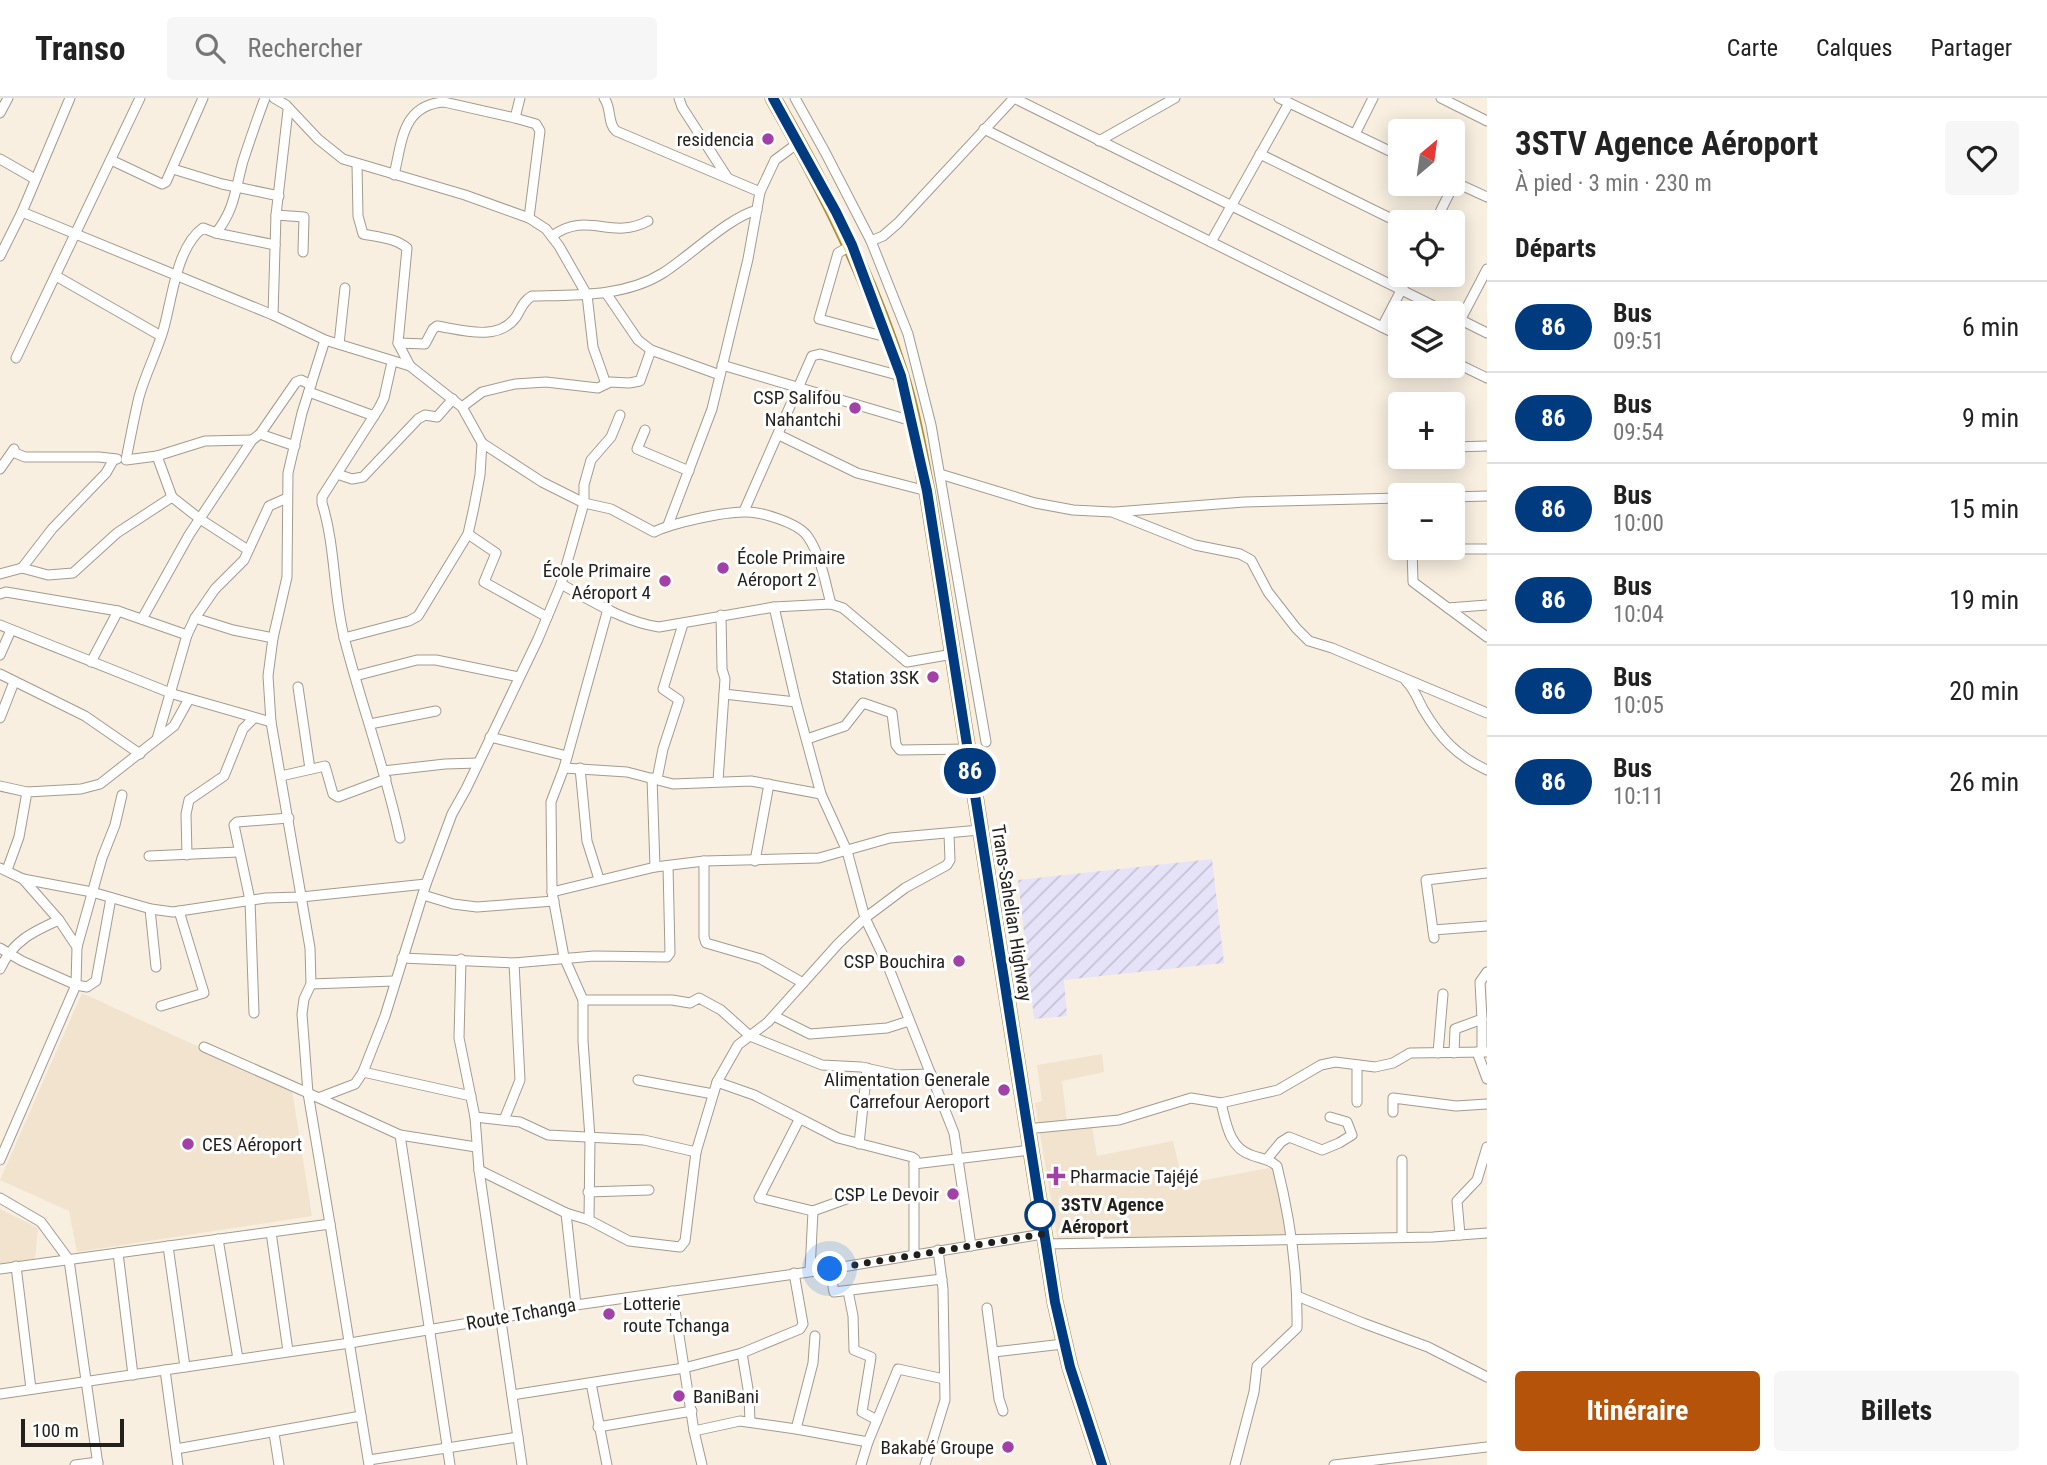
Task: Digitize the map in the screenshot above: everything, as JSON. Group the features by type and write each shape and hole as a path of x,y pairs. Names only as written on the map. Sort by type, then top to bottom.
{"highway":[{"name":"Trans-Sahelian Highway","path":"773,98 852,245 901,376 912,421 927,491 1044,1239 1063,1343 1102,1465"}],"street":[{"path":"0,113 8,98"},
{"path":"0,256 4,238 23,212 70,98"},
{"path":"16,358 140,98"},
{"path":"111,160 162,184 166,182 202,98"},
{"path":"216,233 229,216 265,98"},
{"path":"274,98 286,105 288,110 337,155 357,165 465,195 529,218 552,236 587,295 593,347 606,383"},
{"path":"515,118 520,98"},
{"path":"604,98 610,107 611,125 616,131 760,192"},
{"path":"679,98 682,107 728,178"},
{"path":"794,98 871,241 908,334 931,425 986,742"},
{"path":"871,241 884,236 898,223 1014,98 1423,301"},
{"path":"1100,141 1175,98"},
{"path":"1279,98 1388,150"},
{"path":"1355,134 1373,98"},
{"path":"1441,98 1487,121"},
{"path":"394,175 405,130 412,115 432,103 443,102 536,124 540,131 529,218"},
{"path":"1211,242 1289,103"},
{"path":"273,315 276,215 288,110"},
{"path":"984,129 1388,330"},
{"path":"668,525 712,408 748,259 760,192 775,160 798,142"},
{"path":"1260,154 1388,217"},
{"path":"0,159 36,179"},
{"path":"357,165 358,216 363,234 387,239 407,248 398,343 410,366 462,407 482,443 542,482 584,503 611,509 654,532 668,525 744,512 783,521 807,534 831,604"},
{"path":"173,169 222,184 279,196"},
{"path":"1465,186 1487,197"},
{"path":"398,343 425,344 437,326 482,333 496,331 508,326 526,299 532,296 606,293 651,279 742,215 757,210"},
{"path":"23,212 273,315 325,340 410,366"},
{"path":"276,215 304,217 303,252"},
{"path":"552,236 575,224 625,230 648,221"},
{"path":"126,460 140,395 161,336 176,277 185,252 200,229 275,245"},
{"path":"852,245 838,253 819,319 886,337"},
{"path":"1465,301 1487,269"},
{"path":"55,276 161,336"},
{"path":"1382,327 1403,287"},
{"path":"338,344 345,288"},
{"path":"606,293 638,340 651,350 720,375"},
{"path":"1465,321 1487,332"},
{"path":"325,340 288,473 287,577 273,638 268,676 271,722 310,948 312,984 302,1008 308,1093 369,1463 518,1437"},
{"path":"462,407 482,392 515,384 546,382 598,388 606,383 640,381 651,350"},
{"path":"744,512 810,360 816,353 901,376"},
{"path":"391,362 384,398 322,497 321,503 333,546 344,638 385,775 400,838"},
{"path":"722,365 912,421"},
{"path":"1465,367 1487,378"},
{"path":"142,619 170,566 200,519 296,382 301,380 310,388 374,416"},
{"path":"337,474 352,479 363,477 418,419 425,415 437,417 453,399"},
{"path":"321,1097 355,1084 363,1072 385,1016 426,884 452,814 561,584 584,503 584,485 592,460 611,437 620,415"},
{"path":"645,430 637,449 689,471"},
{"path":"779,435 857,473 927,491"},
{"path":"0,469 13,449 15,453 25,457 99,457 126,460 157,456 205,441 256,437 295,446"},
{"path":"344,638 409,621 418,616 468,534 480,475 482,443"},
{"path":"1465,447 1487,446"},
{"path":"157,456 172,497 248,550"},
{"path":"22,568 52,528 106,473 114,459"},
{"path":"940,474 1035,503 1073,510 1112,512 1244,502 1388,498"},
{"path":"1465,497 1487,496"},
{"path":"0,573 22,568 48,575 73,573 117,533 172,497"},
{"path":"157,739 187,635 195,618 215,589 240,564 269,506 287,498"},
{"path":"1112,512 1195,545 1228,551 1251,560 1268,592 1309,641 1332,648 1487,713"},
{"path":"468,534 496,553 484,582 547,617"},
{"path":"1465,548 1487,548"},
{"path":"1413,560 1413,582 1487,637"},
{"path":"561,584 608,609 646,625 659,627 774,607 831,604 843,608 907,662 953,654"},
{"path":"0,594 6,592 118,611 187,635"},
{"path":"1448,608 1487,606"},
{"path":"774,607 821,794 847,851 865,918 888,965 954,1133 971,1246"},
{"path":"589,1220 590,1138 583,1000 564,957 553,896 551,802 564,768 608,609"},
{"path":"91,662 118,611"},
{"path":"718,781 725,679 722,669 721,615"},
{"path":"195,618 233,630 273,638"},
{"path":"655,867 654,779 679,700 663,690 683,624"},
{"path":"0,625 189,699 271,722"},
{"path":"0,655 11,630"},
{"path":"355,676 417,660 436,660 519,677"},
{"path":"0,674 85,716 140,754"},
{"path":"1399,676 1409,682 1434,729 1447,744 1472,763 1487,770"},
{"path":"0,718 14,682"},
{"path":"298,687 310,769"},
{"path":"724,694 796,702"},
{"path":"0,786 27,792 96,786 108,780 178,722 189,699"},
{"path":"807,739 845,726 863,703 891,713 896,745 900,750 967,749"},
{"path":"370,724 436,711"},
{"path":"187,855 186,814 189,800 224,776 243,729 254,718"},
{"path":"490,737 567,756"},
{"path":"281,776 326,767 333,794 338,797 385,775 457,763 478,763"},
{"path":"564,768 611,769 685,784 741,780 821,794"},
{"path":"580,768 584,829 598,879"},
{"path":"755,861 769,784"},
{"path":"27,792 19,837 3,869 23,879 92,892 150,909 179,911 250,900 426,884"},
{"path":"0,1160 76,985 77,947 92,892 116,825 122,795"},
{"path":"254,1013 250,900 238,852 235,823 289,818"},
{"path":"423,895 453,904 477,907 553,896 598,879 655,867 704,861 819,858 890,838 979,830"},
{"path":"479,1170 566,1213 589,1220 636,1243 682,1246 696,1152 713,1094 733,1050 774,1016 865,918 905,888 947,865 950,860 949,834"},
{"path":"149,856 238,852"},
{"path":"704,861 706,943 761,959 803,984"},
{"path":"402,958 514,963 564,957 669,956 668,866"},
{"path":"1487,873 1426,880 1434,934 1487,926"},
{"path":"23,879 59,920 77,947"},
{"path":"4,950 22,961 76,985 87,987 96,981 111,898"},
{"path":"150,909 156,967"},
{"path":"161,1006 204,993 179,911"},
{"path":"0,969 4,950 59,920"},
{"path":"461,959 459,1038 475,1117 479,1170 522,1465"},
{"path":"504,1120 520,1080 514,963"},
{"path":"1487,972 1480,982 1482,1052 1487,1079"},
{"path":"312,984 394,981"},
{"path":"1437,1053 1443,994"},
{"path":"583,1000 672,1000 690,1003 699,998 721,1010 750,1037 822,1065 867,1068 897,1075 931,1074"},
{"path":"774,1016 810,1034 887,1028 909,1021"},
{"path":"1454,1053 1455,1029 1482,1019"},
{"path":"204,1047 321,1097 400,1135 476,1147"},
{"path":"1026,1129 1119,1120 1191,1098 1221,1103 1278,1090 1321,1065 1335,1062 1388,1065 1409,1053 1482,1052"},
{"path":"1357,1065 1357,1102"},
{"path":"859,1144 867,1068"},
{"path":"363,1072 471,1096"},
{"path":"638,1080 713,1094"},
{"path":"718,1082 754,1095 838,1138 915,1159 914,1254"},
{"path":"1393,1112 1393,1098 1456,1106 1487,1104"},
{"path":"1221,1103 1233,1142 1249,1155 1267,1159 1277,1166 1291,1239 1297,1296 1297,1328 1257,1366 1254,1392 1235,1465"},
{"path":"475,1117 526,1124 548,1135 644,1140 696,1152"},
{"path":"1267,1159 1281,1142 1289,1138 1322,1150 1352,1135 1347,1122 1330,1117"},
{"path":"799,1120 759,1198 813,1211 849,1198"},
{"path":"400,1135 450,1465"},
{"path":"1460,1235 1457,1201 1477,1180 1487,1147"},
{"path":"914,1164 1030,1150"},
{"path":"1402,1160 1402,1237"},
{"path":"588,1192 649,1190"},
{"path":"0,1198 41,1222 68,1260 98,1463 75,1465"},
{"path":"810,1270 813,1211"},
{"path":"566,1213 576,1305"},
{"path":"0,1269 330,1224"},
{"path":"271,1232 288,1351"},
{"name":"Route Tchanga","path":"0,1394 350,1343 576,1305 971,1246 1044,1239 1291,1239 1487,1233"},
{"path":"218,1239 237,1359"},
{"path":"168,1246 185,1367"},
{"path":"925,1465 945,1401 942,1279 938,1250"},
{"path":"118,1253 133,1375"},
{"path":"16,1266 31,1389"},
{"path":"830,1269 833,1292 942,1279"},
{"path":"512,1395 684,1368 741,1353 802,1328 794,1273"},
{"path":"672,1291 694,1431 702,1465"},
{"path":"848,1291 853,1316 854,1350 871,1357 862,1412 877,1420"},
{"path":"1297,1296 1428,1347 1487,1377"},
{"path":"987,1308 999,1399 1003,1411"},
{"path":"796,1429 813,1363 815,1336"},
{"path":"994,1352 1063,1343"},
{"path":"741,1353 749,1395 750,1422"},
{"path":"861,1465 898,1369 944,1379"},
{"path":"165,1370 178,1465"},
{"path":"590,1383 607,1465"},
{"path":"598,1427 692,1411"},
{"path":"176,1449 361,1416"},
{"path":"694,1431 750,1422 868,1442"},
{"path":"274,1433 279,1465"},
{"path":"1334,1465 1487,1447"}],"shaded area":[{"path":"1212,859 1224,963 1064,980 1067,1016 1034,1019 1018,880"},
{"path":"82,993 292,1090 312,1216 77,1252 69,1211 0,1180"},
{"path":"1102,1054 1104,1072 1062,1081 1067,1122 1092,1126 1097,1156 1173,1141 1183,1184 1275,1167 1288,1235 1058,1242 1035,1103 1042,1101 1037,1065"},
{"path":"0,1209 38,1228 35,1259 0,1265"}],"bus line":[{"name":"86","path":"773,98 852,245 906,396 927,491 1055,1302 1063,1343 1102,1465"}],"place":[{"name":"residencia","path":"768,139"},
{"name":"CSP Salifou Nahantchi","path":"855,408"},
{"name":"École Primaire Aéroport 2","path":"723,568"},
{"name":"École Primaire Aéroport 4","path":"665,581"},
{"name":"Station 3SK","path":"933,677"},
{"name":"CSP Bouchira","path":"959,961"},
{"name":"Alimentation Generale Carrefour Aeroport","path":"1004,1090"},
{"name":"CES Aéroport","path":"188,1144"},
{"name":"Pharmacie Tajéjé","path":"1056,1176"},
{"name":"CSP Le Devoir","path":"953,1194"},
{"name":"3STV Agence Aéroport","path":"1040,1215"},
{"name":"Lotterie route Tchanga","path":"609,1314"},
{"name":"BaniBani","path":"679,1396"},
{"name":"Bakabé Groupe","path":"1008,1447"}],"route":[{"path":"830,1269 1043,1234 1040,1215"}]}
